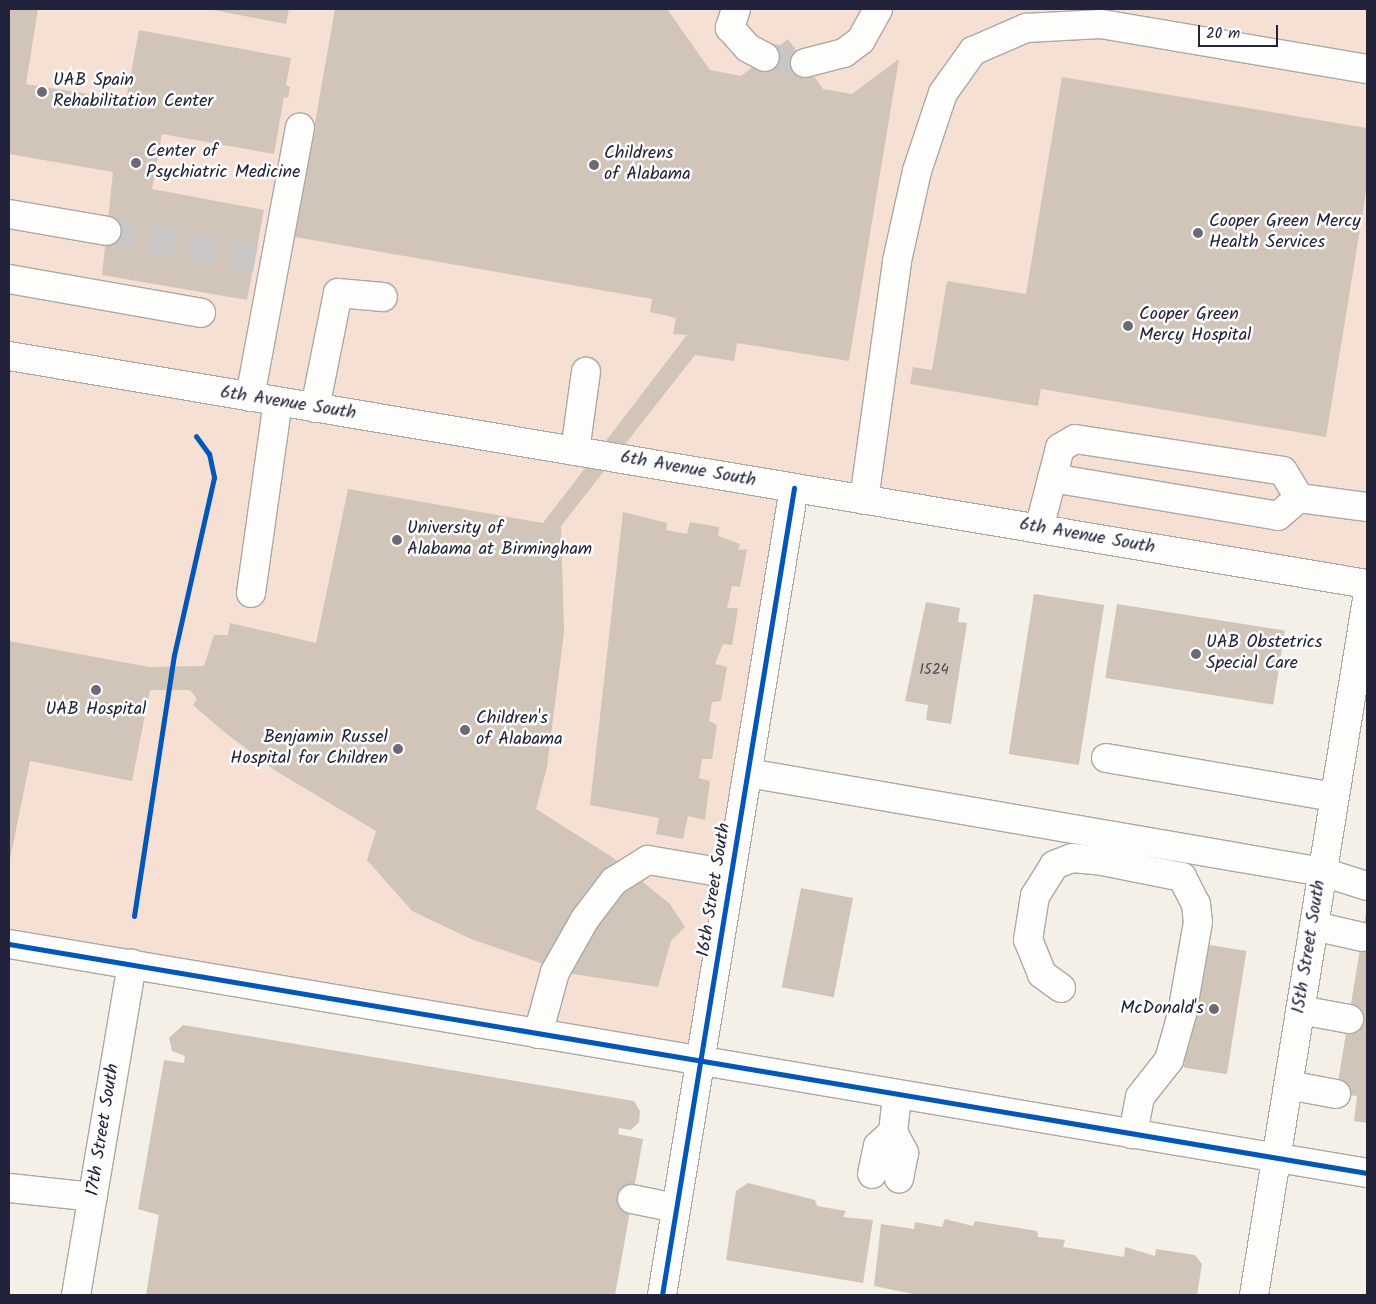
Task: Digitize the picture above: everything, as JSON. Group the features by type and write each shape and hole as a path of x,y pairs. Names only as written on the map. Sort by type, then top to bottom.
{"street":[{"path":"736,9 730,28 748,48 765,57"},
{"path":"805,63 844,53 861,40 878,9"},
{"path":"864,500 897,261 917,171 944,92 973,51 1026,28 1101,24 1367,69"},
{"path":"250,397 264,259 300,128"},
{"path":"9,214 107,231"},
{"path":"9,279 201,313"},
{"path":"316,408 338,293 383,297"},
{"name":"6th Avenue South","path":"9,356 1367,584"},
{"path":"574,451 586,372"},
{"path":"251,594 278,402"},
{"path":"1039,529 1060,448 1074,439 1283,471 1299,498"},
{"path":"1052,478 1278,516 1299,498 1367,507"},
{"name":"16th Street South","path":"662,1295 794,488"},
{"name":"15th Street South","path":"1254,1295 1367,599"},
{"path":"1106,758 1335,797"},
{"path":"748,774 1323,872 1367,886"},
{"path":"1060,988 1042,974 1028,940 1036,896 1054,865 1072,858 1097,860 1182,877 1196,904 1198,922 1182,1014 1169,1060 1140,1097 1133,1134"},
{"path":"538,1034 556,972 586,919 614,881 648,860 731,874"},
{"path":"1314,926 1362,937"},
{"path":"9,944 700,1062 1367,1172"},
{"name":"17th Street South","path":"76,1295 132,964"},
{"path":"1300,1010 1349,1019"},
{"path":"1288,1086 1336,1094"},
{"path":"897,1095 893,1132 904,1152 899,1179"},
{"path":"872,1174 878,1146 893,1132"},
{"path":"9,1188 93,1197"},
{"path":"632,1199 676,1208"}],"shaded area":[{"name":"University of Alabama at Birmingham","path":"9,9 1367,9 1367,584 795,488 700,1062 9,942"}],"building":[{"name":"Center of Psychiatric Medicine","path":"9,9 38,9 26,84 126,100 139,30 291,58 286,85 290,87 288,98 284,97 274,154 162,134 152,189 264,210 247,300 102,275 113,172 9,154"},
{"path":"209,9 289,9 286,24"},
{"path":"335,9 667,9 710,70 741,76 788,39 823,89 852,94 899,59 849,361 737,343 734,361 695,355 561,526 564,632 547,767 536,809 612,857 670,904 685,927 671,941 658,987 573,974 471,939 412,911 367,860 376,831 276,771 223,731 193,705 197,699 190,690 150,690 132,781 30,761 9,864 9,641 149,667 204,666 214,635 228,635 230,623 316,643 348,489 543,523 687,335 673,334 676,318 650,312 652,299 295,237"},
{"name":"Cooper Green Mercy Health Services","path":"1062,77 1367,128 1367,186 1326,437 1041,389 1038,406 910,384 913,367 932,370 947,281 1026,294"},
{"path":"623,512 667,523 666,530 687,534 690,522 719,527 718,536 740,544 738,550 747,549 740,587 732,586 727,608 738,608 732,645 723,644 715,664 727,667 721,701 712,702 709,721 717,725 712,759 702,759 699,778 710,781 705,820 688,816 683,839 656,834 659,818 590,805"},
{"path":"1034,594 1104,605 1079,765 1009,754"},
{"path":"926,602 960,608 958,622 967,623 951,724 926,720 928,705 905,701"},
{"name":"UAB Obstetrics Special Care","path":"1117,604 1285,631 1273,705 1105,678"},
{"path":"801,888 853,898 834,997 782,987"},
{"path":"1366,913 1367,1123 1354,1121 1357,1096 1336,1094"},
{"name":"McDonald's","path":"1203,944 1246,951 1227,1074 1183,1067"},
{"path":"183,1025 634,1101 640,1111 639,1122 631,1130 619,1128 618,1134 643,1139 615,1295 146,1295 159,1215 138,1209 164,1060 184,1063 185,1056 172,1051 169,1038"},
{"path":"748,1183 815,1200 817,1206 846,1211 843,1217 873,1220 863,1283 726,1260 736,1191"},
{"path":"945,1219 973,1226 975,1221 1037,1231 1038,1237 1065,1240 1063,1247 1124,1257 1125,1247 1155,1256 1156,1249 1195,1255 1202,1264 1197,1295 918,1295 874,1286 881,1224 914,1229 915,1222 942,1227"}],"tunnel":[{"path":"765,57 805,63"},
{"path":"107,231 256,258"}],"cycle path":[{"path":"134,916 174,655 214,477 209,454 196,436"},
{"path":"662,1295 794,488"},
{"path":"9,944 1367,1173"}],"place":[{"name":"UAB Spain Rehabilitation Center","path":"42,92"},
{"name":"Center of Psychiatric Medicine","path":"136,163"},
{"name":"Childrens of Alabama","path":"594,165"},
{"name":"Cooper Green Mercy Health Services","path":"1198,233"},
{"name":"Cooper Green Mercy Hospital","path":"1128,326"},
{"name":"University of Alabama at Birmingham","path":"397,540"},
{"name":"UAB Obstetrics Special Care","path":"1196,654"},
{"name":"UAB Hospital","path":"96,690"},
{"name":"Children's of Alabama","path":"465,730"},
{"name":"Benjamin Russel Hospital for Children","path":"398,749"},
{"name":"McDonald's","path":"1214,1009"}]}
